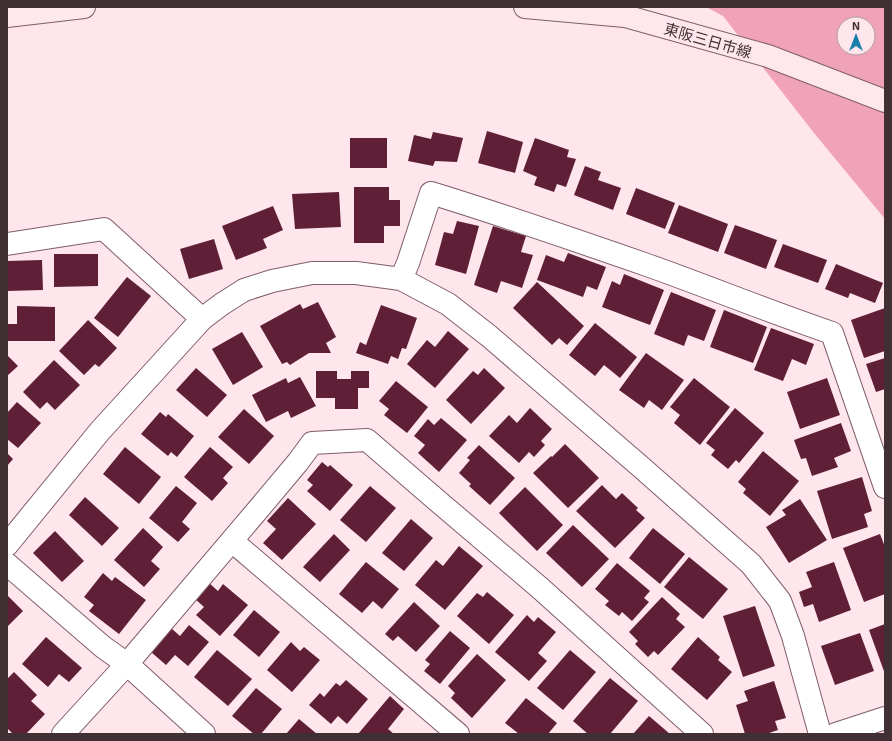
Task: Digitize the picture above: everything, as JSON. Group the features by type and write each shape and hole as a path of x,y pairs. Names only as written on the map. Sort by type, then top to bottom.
{"main road":[{"path":"7,16 84,7"},
{"name":"東阪三日市線","path":"525,7 625,16 768,56 885,101"}],"street":[{"path":"401,279 408,263 431,193 483,209 647,266 784,317 832,333 885,487"},
{"path":"7,244 104,229 202,319"},
{"path":"7,545 100,431 202,319 222,304 244,290 272,280 312,273 356,273 401,279 448,304 489,336 751,564 780,601 793,636 820,734"},
{"path":"63,734 126,664 298,462 312,443 367,440 540,588 702,734"},
{"path":"232,540 458,734"},
{"path":"7,564 103,647 126,664 204,734"},
{"path":"836,734 885,718"}],"shaded area":[{"path":"706,7 885,7 885,219 814,133 723,16"}],"building":[{"path":"487,131 523,142 515,173 478,163"},
{"path":"433,132 463,138 457,162 435,161 433,166 408,161 414,135 431,139"},
{"path":"350,138 387,138 387,168 350,168"},
{"path":"535,138 569,150 567,157 576,159 566,187 557,184 554,192 534,185 537,177 523,171"},
{"path":"585,166 601,172 598,180 621,188 613,210 574,195"},
{"path":"354,187 389,187 389,200 400,200 400,226 384,226 384,243 354,243"},
{"path":"636,188 675,203 665,229 626,214"},
{"path":"339,192 341,227 295,229 292,194"},
{"path":"679,205 728,224 718,252 668,233"},
{"path":"273,206 283,230 263,239 267,248 236,260 222,226"},
{"path":"457,221 479,226 466,274 435,265 444,232 453,234"},
{"path":"735,225 777,240 766,269 724,253"},
{"path":"493,226 526,236 521,252 533,255 522,288 501,281 497,293 474,285"},
{"path":"214,239 223,269 189,279 180,249"},
{"path":"783,244 827,260 818,283 774,267"},
{"path":"568,253 606,267 597,290 587,286 583,297 537,280 546,255 564,262"},
{"path":"54,254 98,254 98,286 54,287"},
{"path":"42,260 43,290 7,291 7,261"},
{"path":"836,264 883,283 875,303 850,293 848,298 825,289"},
{"path":"624,274 664,290 650,325 602,307 612,281 620,285"},
{"path":"127,277 151,296 118,337 94,318"},
{"path":"537,282 584,326 567,345 559,338 552,345 513,308"},
{"path":"671,292 716,310 704,341 688,335 684,346 654,334"},
{"path":"318,302 336,337 326,343 331,353 309,353 290,365 287,362 282,364 260,326 300,304 303,309"},
{"path":"381,305 417,318 406,349 402,348 398,359 391,356 388,364 356,353 360,342 366,345"},
{"path":"17,306 55,307 55,341 7,341 7,324 17,324"},
{"path":"885,308 885,351 864,358 851,320"},
{"path":"724,310 767,327 753,363 710,347"},
{"path":"88,320 117,348 99,367 95,364 84,375 59,351"},
{"path":"595,323 637,357 620,378 604,365 595,376 569,355"},
{"path":"771,328 814,344 806,365 792,359 783,381 754,370"},
{"path":"448,331 469,349 435,388 407,364 427,340 435,347"},
{"path":"242,332 263,367 233,385 212,349"},
{"path":"646,353 684,380 662,410 649,400 644,408 619,390"},
{"path":"7,355 18,366 7,376"},
{"path":"885,358 885,389 876,392 866,364"},
{"path":"54,360 80,385 55,410 47,402 40,409 23,392"},
{"path":"196,368 227,395 207,417 176,390"},
{"path":"484,368 505,388 471,424 446,400 473,371 478,375"},
{"path":"316,371 337,371 337,379 351,379 351,371 369,371 369,388 358,388 358,409 335,409 335,398 316,398"},
{"path":"300,377 316,406 291,418 288,411 266,422 252,395 286,378 288,383"},
{"path":"694,378 730,407 700,445 674,423 680,415 670,407"},
{"path":"827,378 840,415 800,429 787,392"},
{"path":"396,381 428,407 407,433 384,415 389,409 379,401"},
{"path":"17,402 41,423 18,448 7,439 7,413"},
{"path":"530,408 552,429 541,441 545,445 534,457 529,452 519,463 489,436 509,415 517,423"},
{"path":"735,408 764,433 739,463 736,460 728,469 711,455 715,450 706,443"},
{"path":"244,409 274,436 249,464 218,437"},
{"path":"160,412 166,417 168,414 194,436 177,457 171,452 168,456 141,434"},
{"path":"441,418 467,440 439,472 418,453 425,445 414,436 428,419 434,425"},
{"path":"841,423 851,451 834,458 838,467 812,476 806,458 801,459 794,440"},
{"path":"565,444 599,478 568,508 533,473"},
{"path":"479,445 515,478 490,505 469,486 471,484 459,473 470,460 467,458"},
{"path":"125,447 161,477 139,504 103,474"},
{"path":"210,447 233,467 223,478 228,483 212,501 184,477"},
{"path":"763,451 799,481 770,516 743,493 746,489 738,482"},
{"path":"7,453 13,459 7,466"},
{"path":"322,462 328,467 330,465 353,485 330,511 307,491 313,485 307,480"},
{"path":"862,477 872,511 864,514 868,527 832,539 817,491"},
{"path":"602,485 616,499 622,493 638,508 636,510 645,518 615,548 576,511"},
{"path":"176,486 197,503 182,522 190,529 178,542 149,518"},
{"path":"370,486 396,508 366,542 340,520"},
{"path":"525,487 563,525 537,551 499,513"},
{"path":"85,497 119,528 102,546 69,515"},
{"path":"288,498 316,524 282,560 263,543 276,529 267,521"},
{"path":"800,499 827,540 789,563 766,527 786,515 782,510"},
{"path":"411,519 433,538 404,571 382,553"},
{"path":"573,525 609,559 582,587 546,553"},
{"path":"143,528 163,547 151,561 160,569 144,587 114,560"},
{"path":"653,528 685,554 660,584 629,558"},
{"path":"55,531 84,561 62,582 33,553"},
{"path":"334,534 350,550 320,582 303,567"},
{"path":"880,534 885,547 885,594 864,602 843,548"},
{"path":"459,546 483,566 445,610 415,585 436,560 443,566"},
{"path":"689,557 728,589 703,619 664,587"},
{"path":"366,562 399,589 382,609 373,601 362,613 339,594"},
{"path":"834,562 851,610 819,622 813,604 804,607 799,592 812,587 806,572"},
{"path":"617,563 650,591 644,598 649,602 632,621 622,612 619,616 605,605 609,601 595,589"},
{"path":"103,573 112,581 115,577 146,600 119,634 89,611 94,605 84,597"},
{"path":"208,582 218,591 223,584 248,605 220,636 196,615 204,607 194,598"},
{"path":"487,592 514,615 489,644 457,616 477,593 483,597"},
{"path":"7,595 23,611 7,627"},
{"path":"662,597 680,614 676,619 685,627 658,655 654,651 648,657 635,644 638,641 629,632"},
{"path":"414,602 440,626 416,652 398,636 393,641 385,634"},
{"path":"755,606 775,666 743,677 723,616"},
{"path":"254,610 280,632 259,657 233,635"},
{"path":"527,615 534,622 538,617 556,632 538,653 547,661 529,681 495,652"},
{"path":"885,624 885,674 869,630"},
{"path":"189,625 209,642 188,666 175,655 166,665 151,652 171,628 180,636"},
{"path":"450,631 470,648 440,684 424,671 430,664 425,660"},
{"path":"860,633 874,671 835,685 821,646"},
{"path":"46,637 82,668 69,682 59,674 48,687 22,664"},
{"path":"698,637 720,657 718,660 732,672 707,700 671,669"},
{"path":"291,642 300,651 304,647 320,660 292,692 267,670"},
{"path":"217,650 252,679 228,706 194,677"},
{"path":"570,650 596,672 563,710 537,688"},
{"path":"477,654 506,680 472,718 451,698 455,693 448,686"},
{"path":"14,672 37,695 31,701 45,714 26,734 13,734 7,728 7,679"},
{"path":"610,678 638,701 610,734 588,734 573,721"},
{"path":"346,680 368,699 347,724 338,716 331,724 309,705 320,693 324,697 336,683 340,686"},
{"path":"774,681 786,718 775,721 778,730 766,734 745,734 736,705 748,701 744,691"},
{"path":"256,688 282,709 261,734 254,734 232,716"},
{"path":"390,696 404,709 388,729 394,734 358,734"},
{"path":"526,698 557,723 548,734 519,734 505,723"},
{"path":"649,716 670,734 633,734"},
{"path":"299,719 317,734 286,734"}]}
